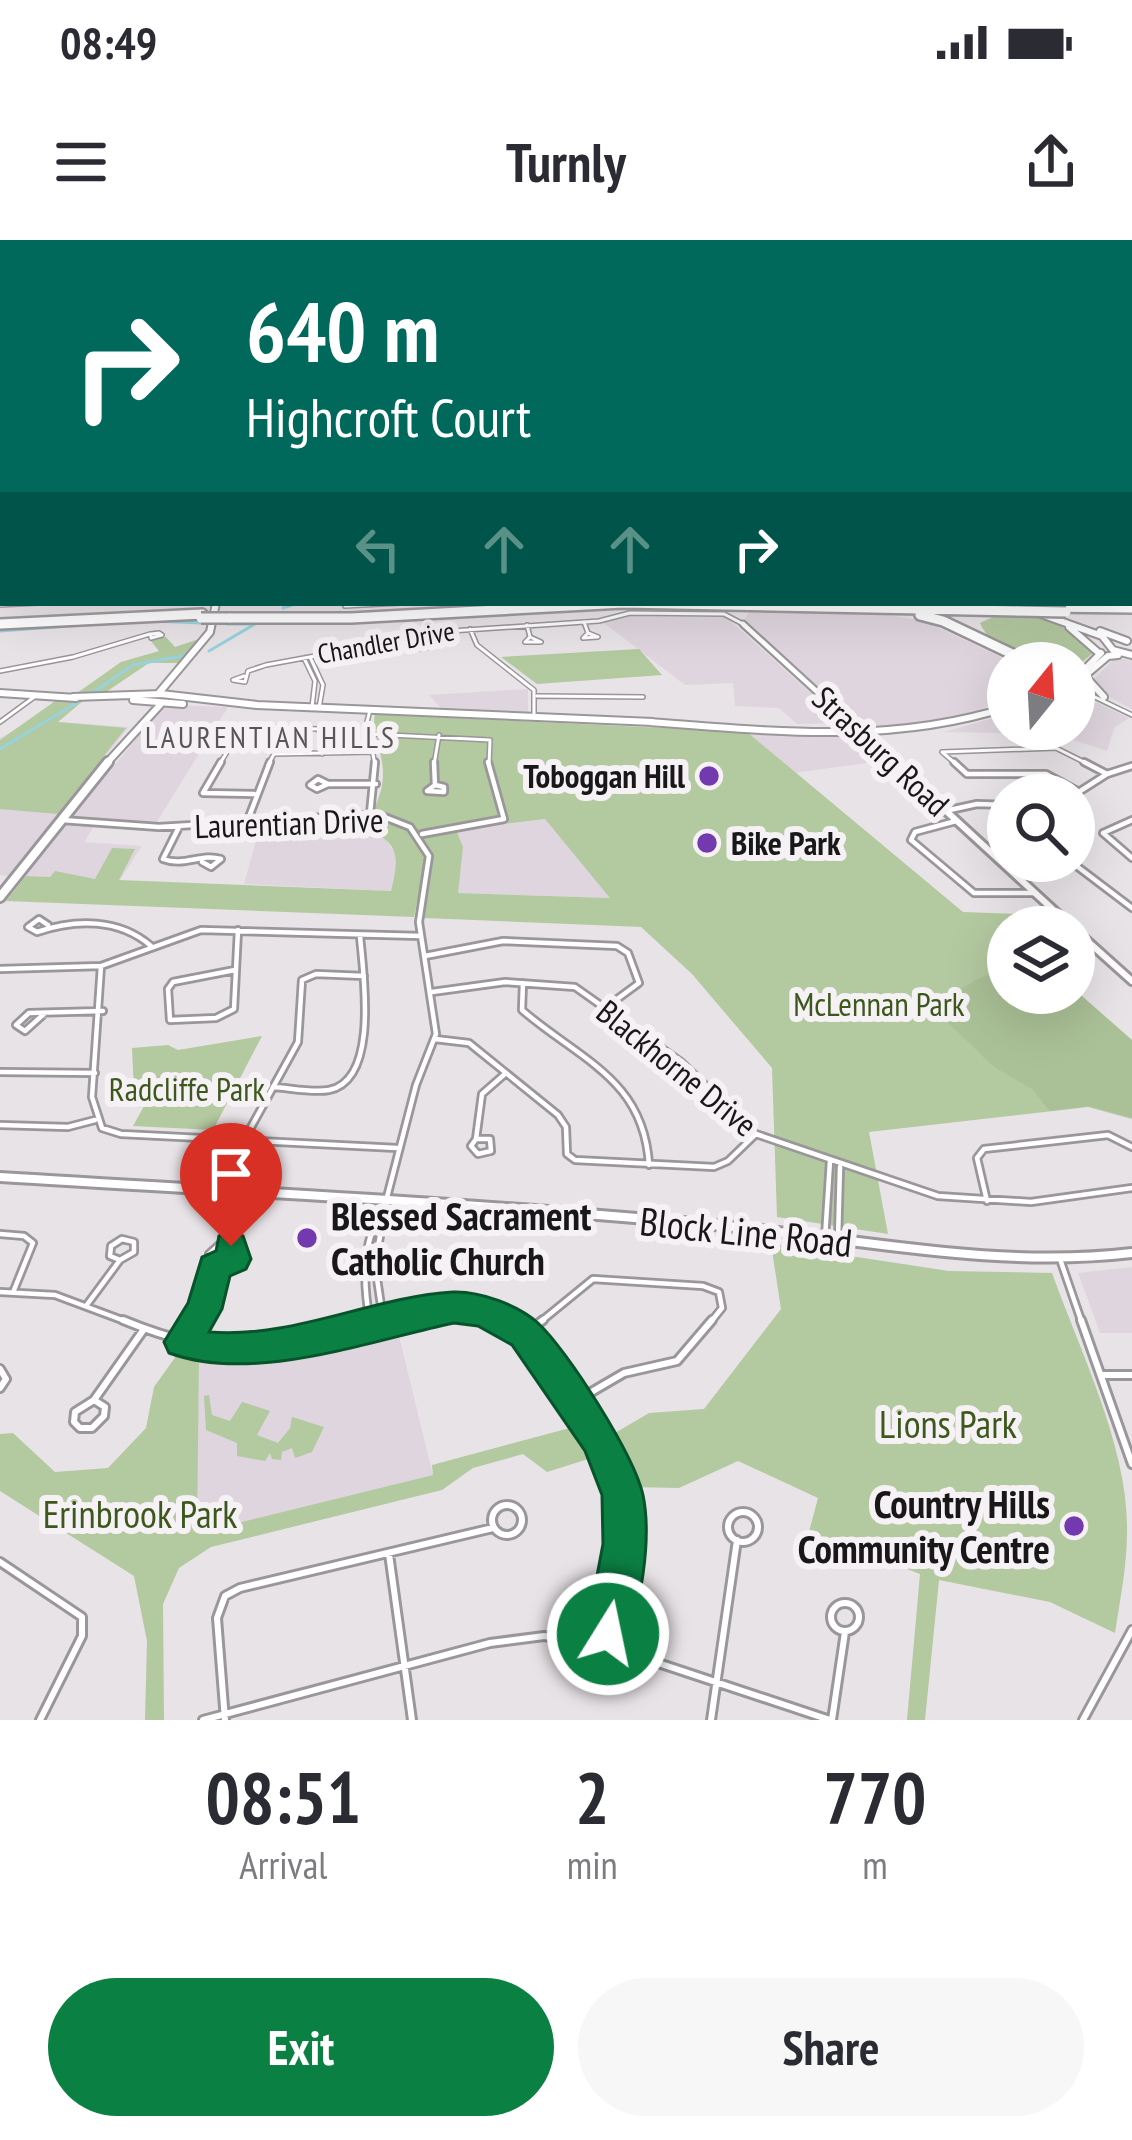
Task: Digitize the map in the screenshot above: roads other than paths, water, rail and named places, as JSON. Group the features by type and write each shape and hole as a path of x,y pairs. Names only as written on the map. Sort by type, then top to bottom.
{"highway":[{"path":"229,616 477,606"},
{"path":"0,626 565,606"},
{"path":"743,606 1048,612 1132,609"},
{"path":"1017,606 1048,612 1132,609"},
{"path":"823,608 925,616 987,642"},
{"path":"994,642 975,628 976,621 1022,609"}],"main road":[{"path":"141,721 149,700 176,676 210,632 215,606"},
{"path":"1022,609 1130,641"},
{"path":"1048,612 1102,636 1129,655"},
{"path":"1048,612 1100,654"},
{"path":"1095,659 1110,644 1130,641"},
{"path":"1095,668 1108,656 1129,655"},
{"path":"149,700 176,676"},
{"path":"0,897 141,721 165,700 176,676"},
{"path":"1095,692 1104,697"},
{"path":"0,693 913,733 987,715"},
{"path":"73,697 165,700"}],"street":[{"name":"Chandler Drive","path":"244,676 259,666 470,629 653,613 724,614 743,624"},
{"path":"584,622 588,634"},
{"name":"Strasburg Road","path":"743,624 1049,906"},
{"path":"527,625 530,637"},
{"path":"470,629 476,645 527,680 536,696 534,718"},
{"path":"0,671 73,657 149,634"},
{"path":"415,638 419,644"},
{"path":"307,658 316,686 315,708"},
{"path":"1095,693 1132,715"},
{"path":"0,722 37,695"},
{"path":"536,696 643,697"},
{"path":"1104,697 1114,705"},
{"path":"370,710 376,784 370,814"},
{"path":"0,714 10,716"},
{"path":"254,794 203,793 243,725 318,729 324,742 322,754"},
{"path":"370,734 490,740 488,760 505,817 496,823 419,835"},
{"path":"435,785 434,753 440,735"},
{"path":"987,774 967,774 941,754 1050,747 1107,773"},
{"path":"247,822 254,794 274,754 374,752"},
{"path":"1095,781 1132,766"},
{"path":"328,784 376,784"},
{"path":"945,811 987,804"},
{"name":"Laurentian Drive","path":"62,820 179,826 370,814 408,823 419,835 429,856 419,915 435,1039 398,1148 386,1201 375,1265 383,1319"},
{"path":"1132,820 1103,833 1132,858"},
{"path":"956,821 912,832 911,839 974,893 1035,893"},
{"path":"179,826 163,859 202,862"},
{"path":"1095,880 1132,908"},
{"path":"48,925 130,928 151,946"},
{"path":"235,970 173,982 167,1011 170,1020 191,1022 229,1014 235,1006 238,930"},
{"path":"0,969 101,966 190,931 421,936"},
{"path":"273,1087 331,1090 345,1083 367,1034 360,936"},
{"path":"425,956 503,941 622,948 639,983 605,1008"},
{"name":"Strasburg Road","path":"1095,947 1130,978"},
{"path":"94,1120 106,986 101,966"},
{"path":"244,1140 300,1035 302,980 316,974 364,976"},
{"path":"524,983 522,1010 637,1103 649,1128 649,1166"},
{"name":"Blackhorne Drive","path":"432,992 524,983 570,986 681,1062 756,1134 938,1196 987,1202 1057,1201 1132,1188"},
{"path":"45,1013 103,1011"},
{"path":"435,1039 469,1043 563,1120 570,1158 714,1167 728,1161 756,1134"},
{"path":"0,1072 95,1073"},
{"path":"476,1138 482,1094 506,1073"},
{"path":"0,1125 68,1127 94,1120 121,1134 398,1148"},
{"path":"987,1202 976,1158 984,1149 1108,1135 1132,1147"},
{"path":"826,1238 830,1161"},
{"path":"838,1240 840,1165"},
{"name":"Block Line Road","path":"0,1177 386,1201 826,1238 948,1257 1061,1262 1132,1253"},
{"name":"Laurentian Drive","path":"370,1322 363,1265 376,1214 386,1201"},
{"path":"0,1234 29,1238 33,1243 14,1290"},
{"path":"231,1246 236,1254 232,1262 214,1267 208,1261 212,1250 231,1246"},
{"path":"86,1306 120,1260"},
{"path":"1061,1262 1131,1458"},
{"path":"182,1342 205,1309 214,1267"},
{"path":"525,1334 592,1280 703,1286 719,1292 722,1308 677,1361 624,1373 575,1401"},
{"path":"0,1292 57,1296 212,1349 256,1349 383,1319 466,1308 502,1318 525,1334 575,1401 604,1448 622,1495 624,1544 607,1646"},
{"path":"94,1400 105,1407 104,1416 92,1428 80,1428 74,1422 75,1412 94,1400 144,1329"},
{"path":"0,1369 6,1379 0,1388"},
{"path":"1102,1375 1132,1375"},
{"path":"508,1505 520,1511 521,1525 515,1533 501,1535 493,1528 491,1518 498,1508 508,1505"},
{"path":"711,1720 736,1540 728,1521 738,1511 748,1513 758,1524 758,1534 751,1541 736,1540"},
{"path":"225,1717 217,1618 226,1596 240,1588 493,1528"},
{"path":"389,1554 412,1720"},
{"path":"0,1562 82,1617 82,1636 40,1720"},
{"path":"840,1602 850,1604 859,1617 854,1630 845,1632 831,1617 840,1602"},
{"path":"1083,1720 1132,1630"},
{"path":"203,1720 511,1639 544,1636 607,1646 831,1720 845,1632"}],"waterway":[{"path":"283,608 289,606"},
{"path":"151,621 203,623"},
{"path":"0,631 124,622"},
{"path":"209,651 255,624 227,624"},
{"path":"92,693 133,665 182,656"},
{"path":"0,749 78,702"}],"place":[{"name":"Toboggan Hill","path":"709,776"},
{"name":"Bike Park","path":"707,843"},
{"name":"Blessed Sacrament Catholic Church","path":"307,1238"},
{"name":"Country Hills Community Centre","path":"1074,1526"}],"district":[{"name":"LAURENTIAN HILLS","path":"271,738"}],"park label":[{"name":"McLennan Park","path":"879,1004"},
{"name":"Radcliffe Park","path":"187,1089"},
{"name":"Lions Park","path":"948,1424"},
{"name":"Erinbrook Park","path":"140,1514"}]}
